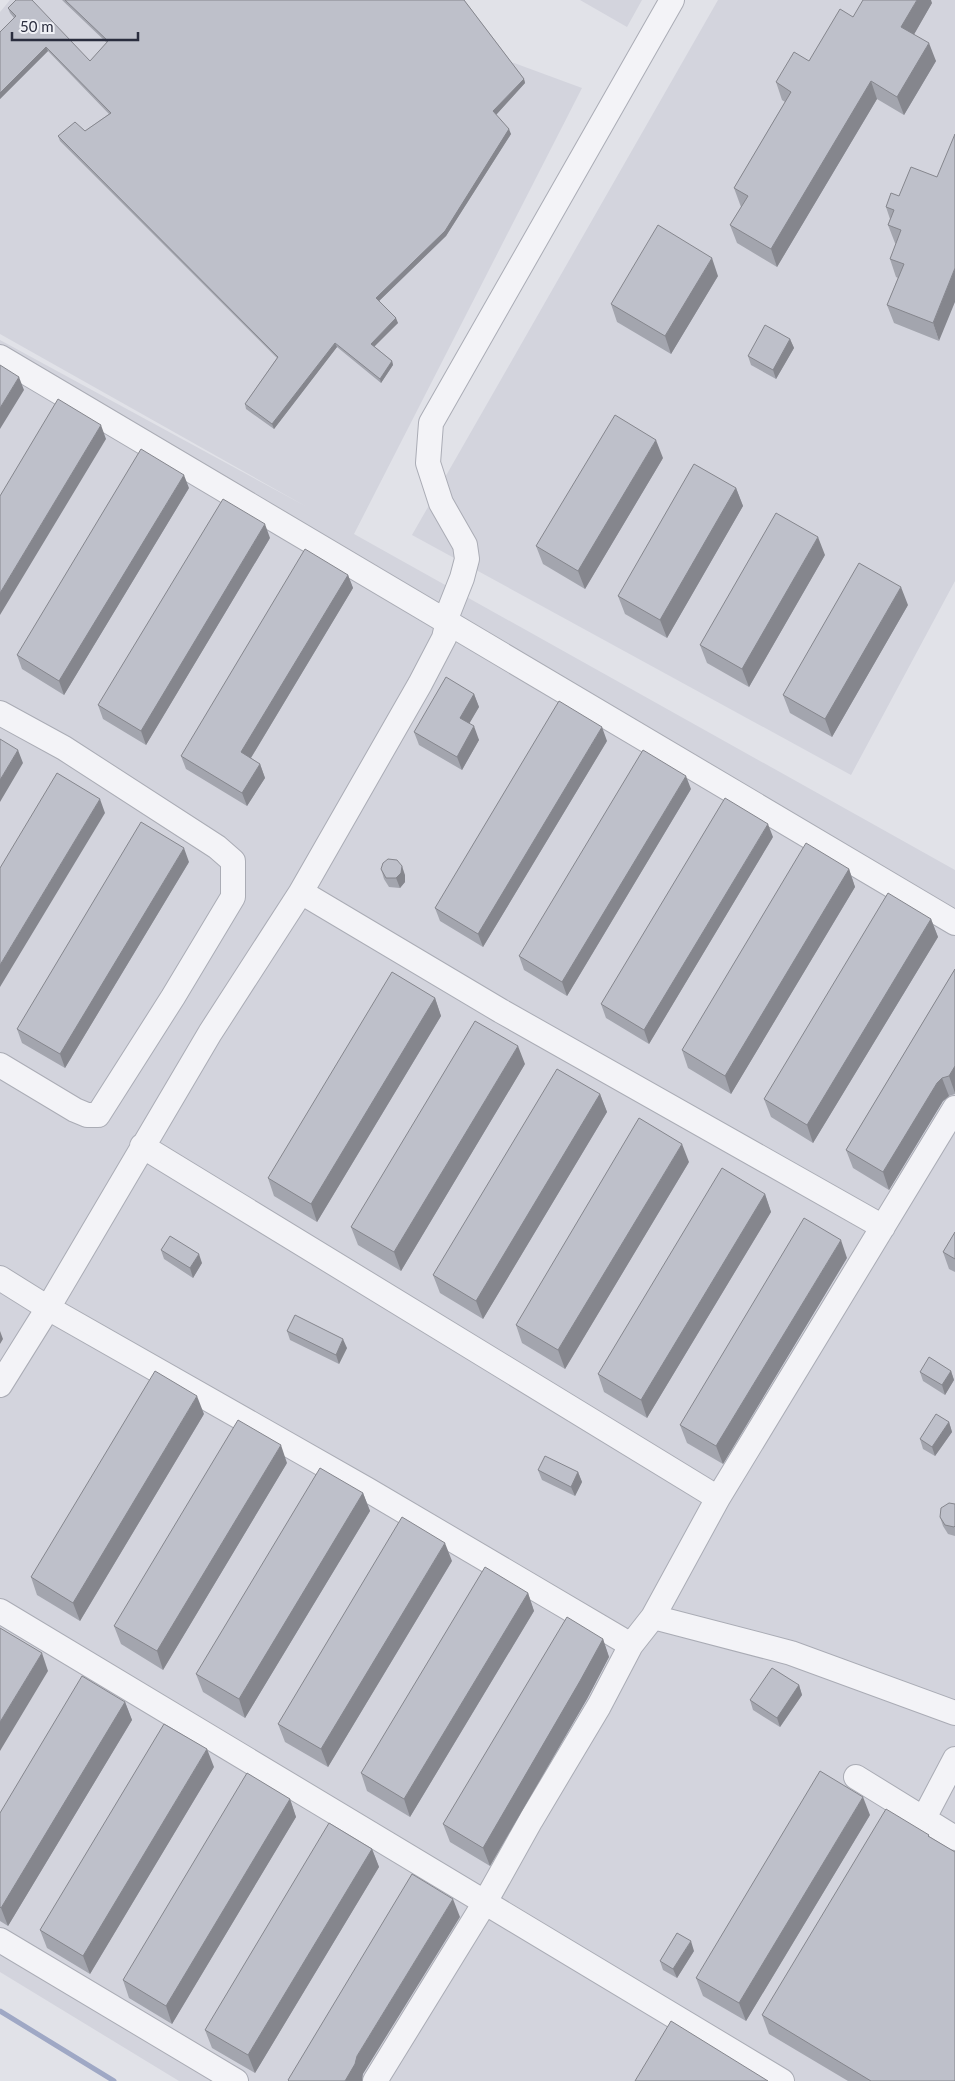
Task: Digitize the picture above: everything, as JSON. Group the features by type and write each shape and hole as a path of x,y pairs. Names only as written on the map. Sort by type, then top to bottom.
{"lane":[{"path":"0,1385 48,1308 210,1033 300,892 420,684 444,638 447,625 445,621 462,578 467,559 465,545 441,503 428,463 431,423 672,0"},
{"path":"0,357 955,923"},
{"path":"0,713 64,748 217,846 233,861 233,897 173,997 98,1115 87,1115 75,1110 0,1065"},
{"path":"300,892 501,1011 882,1227"},
{"path":"375,2081 484,1904 531,1820 599,1706 631,1645 653,1617 718,1498 955,1108"},
{"path":"142,1146 718,1498"},
{"path":"0,1278 48,1308 368,1490 631,1645"},
{"path":"0,1611 484,1904 782,2081"},
{"path":"653,1617 791,1653 955,1713"},
{"path":"924,1818 955,1759"},
{"path":"856,1777 955,1838"},
{"path":"0,1940 236,2081"}],"shaded area":[{"path":"10,0 461,0 506,60 582,88 354,534 955,870 955,2081 179,2081 0,1972 0,340 307,507 0,334 0,12"},
{"path":"580,0 642,0 627,27"},
{"path":"718,0 955,0 955,581 851,775 412,535"}],"building":[{"path":"16,0 32,0 90,61 108,41 65,0 464,0 524,79 493,111 509,129 445,231 376,298 396,318 371,344 392,361 380,379 335,343 272,424 245,404 278,357 58,136 75,122 85,131 111,113 46,47 0,93 0,32 16,16 8,8"},
{"path":"863,0 917,0 901,27 929,43 897,97 871,81 771,249 730,225 748,196 734,188 791,92 776,82 794,52 809,61 840,9 853,17"},
{"path":"955,134 955,268 933,323 887,305 904,264 890,259 901,230 888,225 894,210 886,207 891,193 899,196 911,167 937,177"},
{"path":"658,225 712,258 665,336 611,304"},
{"path":"765,325 790,339 773,370 748,356"},
{"path":"0,365 19,377 0,408"},
{"path":"58,399 101,425 0,593 0,496"},
{"path":"615,415 656,440 578,571 536,546"},
{"path":"141,449 184,475 59,681 17,655"},
{"path":"694,464 736,488 660,620 618,596"},
{"path":"223,499 265,524 141,731 98,705"},
{"path":"776,513 818,537 742,669 700,645"},
{"path":"305,549 348,575 241,752 260,764 242,793 181,756"},
{"path":"859,563 901,587 825,719 783,695"},
{"path":"446,677 474,694 460,718 474,726 457,757 414,732"},
{"path":"559,701 602,727 478,934 435,908"},
{"path":"0,739 18,750 0,780"},
{"path":"643,750 686,776 562,982 519,956"},
{"path":"57,773 100,799 0,965 0,868"},
{"path":"725,798 768,824 644,1030 601,1004"},
{"path":"141,822 184,848 60,1054 17,1029"},
{"path":"806,843 849,869 725,1076 682,1050"},
{"path":"388,859 397,860 402,866 401,873 396,878 386,878 381,869 383,863"},
{"path":"888,893 931,919 807,1125 764,1099"},
{"path":"955,969 955,1066 949,1076 942,1078 937,1083 883,1172 846,1150"},
{"path":"392,972 435,998 311,1204 268,1178"},
{"path":"475,1021 518,1046 394,1252 351,1227"},
{"path":"557,1069 600,1094 476,1301 433,1275"},
{"path":"639,1118 682,1144 558,1350 516,1325"},
{"path":"722,1168 765,1194 641,1400 598,1374"},
{"path":"804,1218 841,1240 716,1446 680,1425"},
{"path":"955,1232 955,1259 943,1252"},
{"path":"170,1236 199,1254 190,1268 161,1250"},
{"path":"295,1315 343,1339 336,1355 287,1331"},
{"path":"929,1357 951,1371 942,1385 920,1372"},
{"path":"155,1371 197,1396 73,1603 31,1577"},
{"path":"936,1414 949,1422 932,1447 920,1439"},
{"path":"238,1420 281,1445 157,1651 114,1626"},
{"path":"545,1456 578,1472 571,1487 538,1470"},
{"path":"320,1468 363,1493 239,1699 196,1674"},
{"path":"949,1503 955,1504 954,1527 945,1525 940,1517 941,1508"},
{"path":"402,1517 445,1543 321,1749 278,1724"},
{"path":"485,1567 528,1593 404,1799 361,1773"},
{"path":"567,1617 603,1639 483,1848 443,1824"},
{"path":"0,1628 42,1653 0,1722"},
{"path":"772,1668 799,1685 777,1718 750,1700"},
{"path":"82,1676 125,1702 1,1908 0,1813"},
{"path":"164,1724 207,1749 83,1956 40,1930"},
{"path":"820,1771 863,1797 739,2003 696,1978"},
{"path":"247,1773 290,1799 166,2006 123,1980"},
{"path":"886,1809 955,1852 955,2081 871,2081 762,2015"},
{"path":"329,1823 372,1849 248,2055 205,2030"},
{"path":"412,1874 453,1899 357,2056 355,2064 345,2081 289,2081 288,2080"},
{"path":"677,1933 691,1941 673,1969 660,1961"},
{"path":"671,2021 768,2081 635,2081"}],"waterway":[{"path":"0,2011 114,2081"}]}
